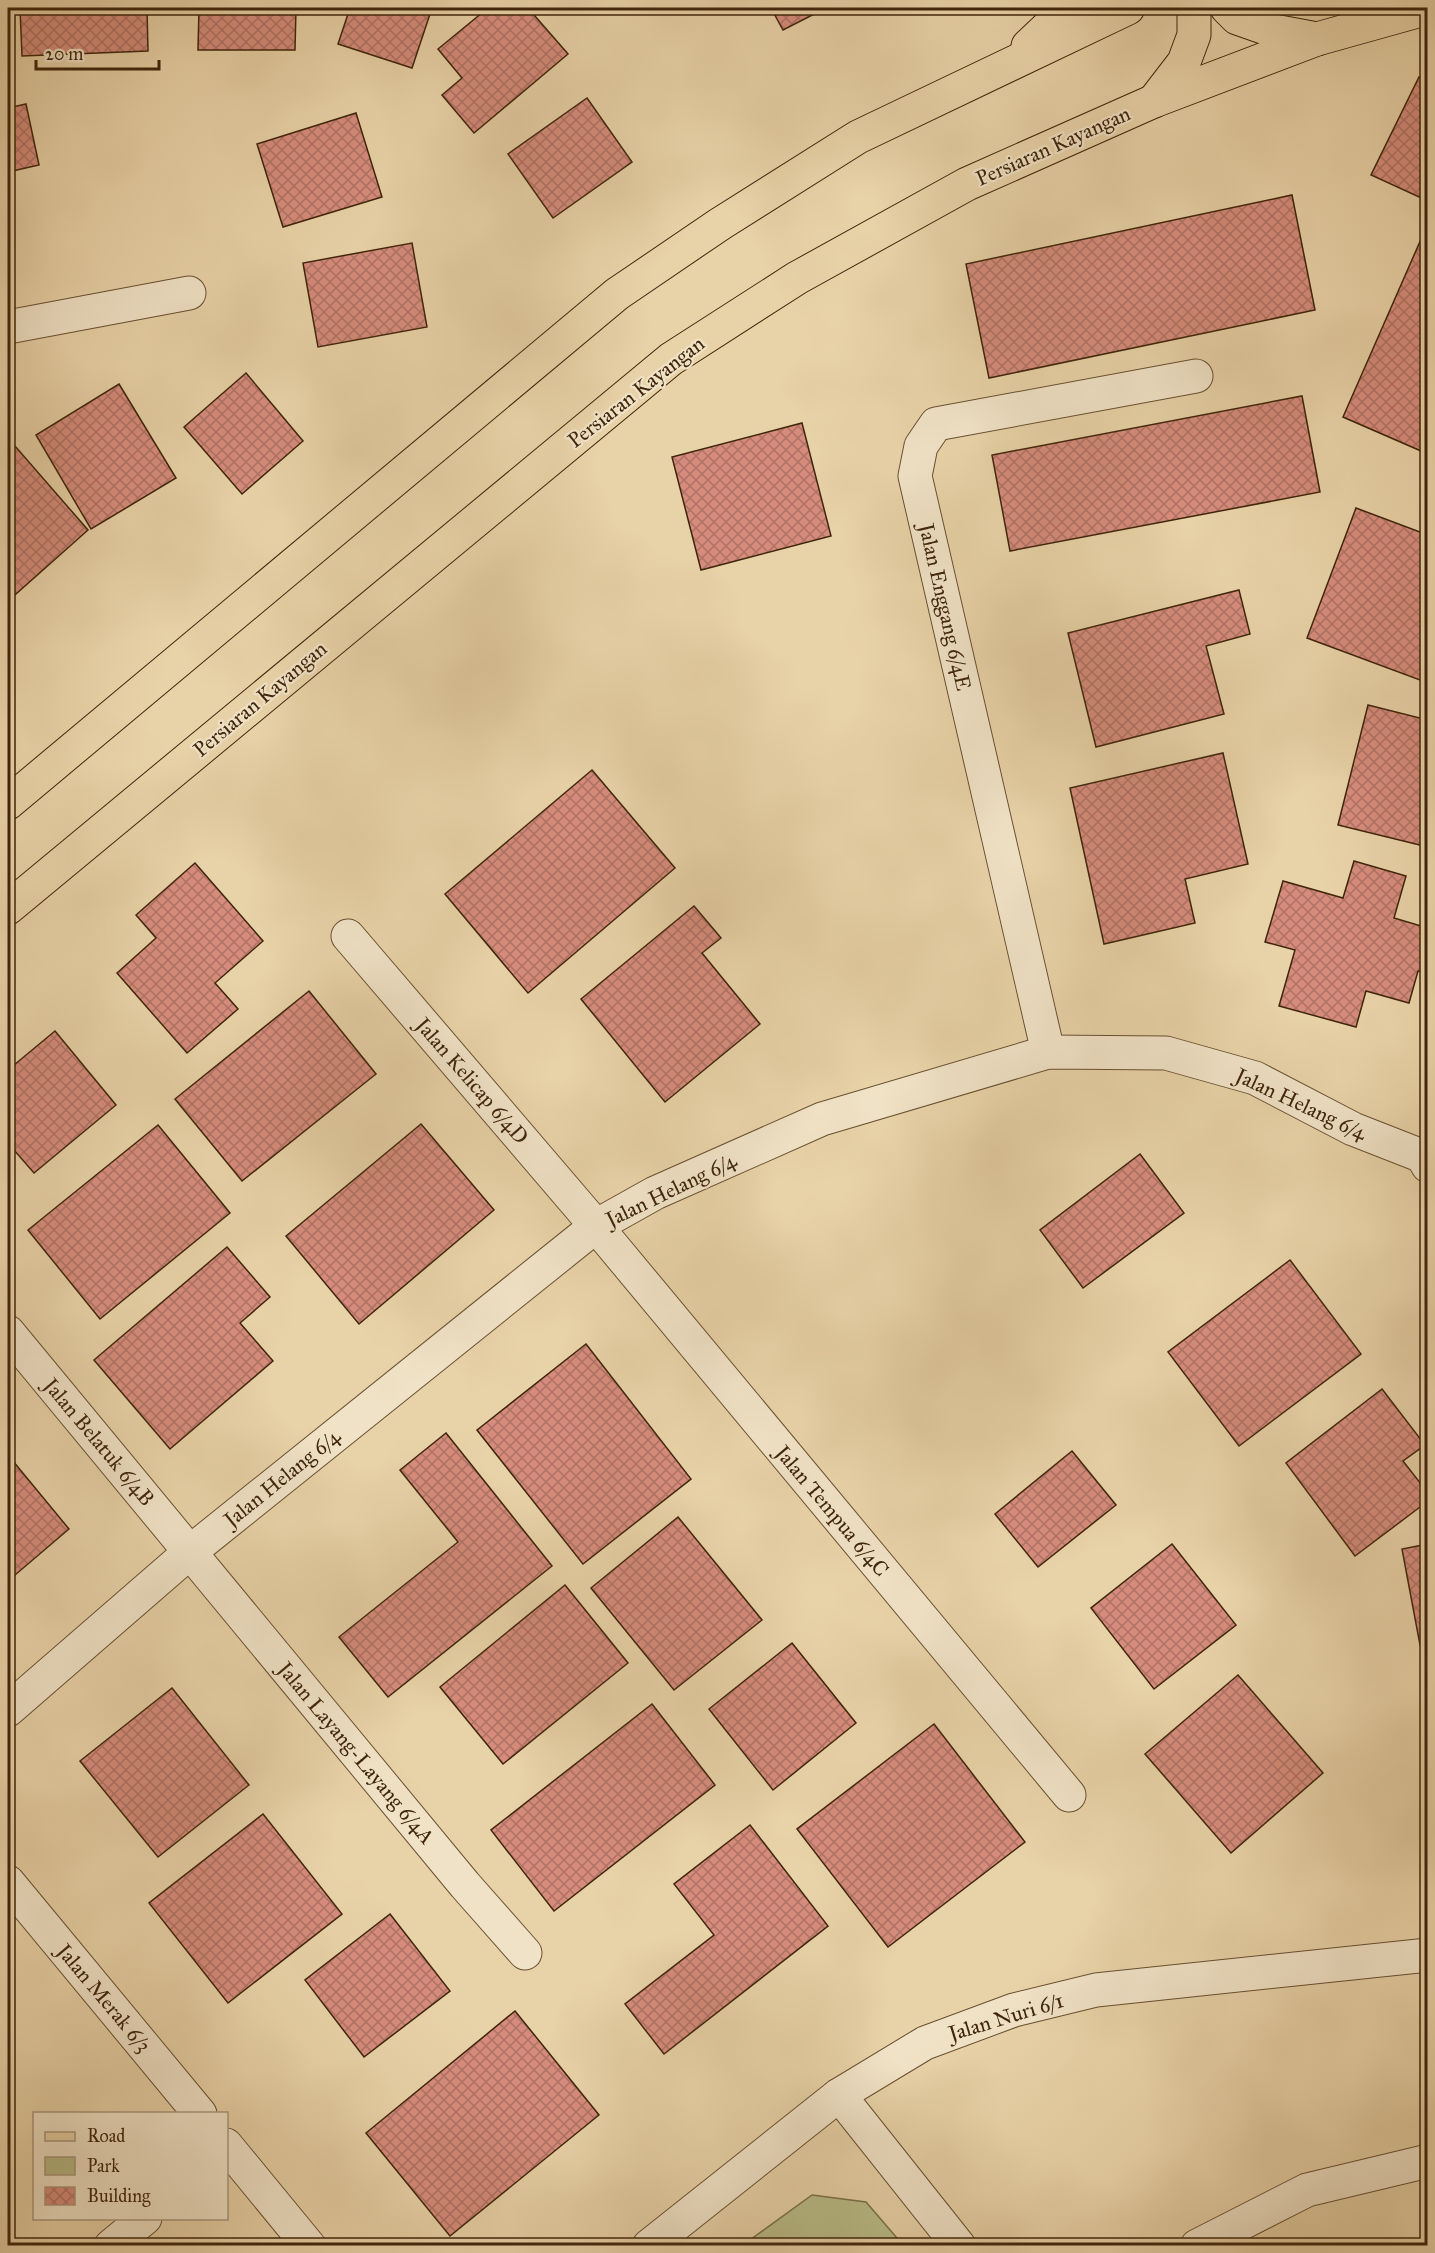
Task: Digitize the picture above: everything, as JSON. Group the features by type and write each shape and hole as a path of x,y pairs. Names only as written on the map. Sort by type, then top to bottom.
{"main road":[{"path":"1007,66 1068,8"},
{"path":"8,803 617,294 720,224 858,137 1128,8"},
{"path":"1154,101 1184,62 1194,35 1194,8"},
{"path":"1227,8 1237,18 1274,31 1317,39"},
{"name":"Persiaran Kayangan","path":"8,908 671,359 796,278 967,184 1154,101 1317,39 1428,9"}],"street":[{"path":"8,327 189,293"},
{"name":"Jalan Enggang 6/4E","path":"1048,1052 915,476 921,446 936,424 1196,376"},
{"name":"Jalan Kelicap 6/4D","path":"348,936 596,1226"},
{"name":"Jalan Helang 6/4","path":"8,1710 190,1552 596,1226 655,1192 822,1119 1048,1052 1166,1053 1255,1078 1353,1130 1426,1157"},
{"name":"Jalan Tempua 6/4C","path":"596,1226 1069,1795"},
{"name":"Jalan Belatuk 6/4B","path":"8,1332 190,1552"},
{"name":"Jalan Layang-Layang 6/4A","path":"190,1552 465,1885 525,1953"},
{"name":"Jalan Merak 6/3","path":"8,1882 198,2112"},
{"name":"Jalan Nuri 6/1","path":"649,2246 839,2095 925,2043 1014,2010 1096,1990 1428,1955"},
{"path":"839,2095 959,2246"},
{"path":"228,2149 309,2246"},
{"path":"1197,2246 1307,2190 1428,2161"},
{"path":"111,2246 143,2220"}],"green space":[{"path":"812,2195 866,2202 903,2245 743,2245"}],"building":[{"path":"20,8 147,8 148,51 22,56"},
{"path":"199,8 296,8 295,50 198,50"},
{"path":"350,8 432,8 412,68 338,44"},
{"path":"488,8 528,8 568,54 474,133 442,95 462,78 438,49"},
{"path":"771,8 826,8 783,30"},
{"path":"1419,77 1428,81 1428,201 1371,175"},
{"path":"587,98 632,162 553,218 508,154"},
{"path":"26,104 39,165 8,172 8,108"},
{"path":"356,113 382,197 283,227 257,144"},
{"path":"1292,195 1315,310 989,378 966,264"},
{"path":"1422,237 1428,239 1428,454 1343,417"},
{"path":"412,243 427,327 318,347 303,263"},
{"path":"246,373 303,441 242,494 184,427"},
{"path":"119,384 176,478 91,529 36,435"},
{"path":"1302,396 1320,492 1010,551 992,455"},
{"path":"802,423 831,536 701,570 672,457"},
{"path":"8,438 88,530 8,601"},
{"path":"1356,508 1428,535 1428,683 1307,638"},
{"path":"1239,590 1250,634 1206,646 1224,714 1096,747 1068,633"},
{"path":"1368,705 1428,720 1428,847 1338,825"},
{"path":"1223,753 1248,864 1185,879 1195,923 1104,944 1070,788"},
{"path":"592,770 675,868 528,993 445,894"},
{"path":"1354,861 1406,876 1394,918 1428,928 1428,973 1418,971 1409,1003 1366,991 1356,1027 1279,1006 1295,950 1265,942 1283,881 1343,898"},
{"path":"195,863 263,941 215,983 238,1009 187,1053 117,973 156,938 136,915"},
{"path":"694,906 721,938 702,953 760,1024 665,1102 581,999"},
{"path":"309,991 376,1074 242,1181 175,1099"},
{"path":"55,1031 116,1105 34,1173 14,1150 8,1155 8,1070"},
{"path":"421,1124 494,1210 359,1324 286,1236"},
{"path":"158,1125 230,1213 100,1319 28,1230"},
{"path":"1140,1154 1184,1213 1083,1288 1040,1230"},
{"path":"227,1247 270,1297 240,1323 273,1361 170,1449 94,1360"},
{"path":"1290,1260 1361,1354 1239,1446 1168,1352"},
{"path":"586,1344 691,1479 583,1564 477,1430"},
{"path":"1382,1389 1425,1445 1403,1461 1428,1493 1428,1501 1355,1556 1286,1463"},
{"path":"446,1433 552,1566 388,1697 339,1637 458,1542 400,1470"},
{"path":"1072,1451 1116,1505 1038,1567 995,1514"},
{"path":"8,1455 69,1529 8,1581"},
{"path":"678,1517 762,1620 674,1690 591,1588"},
{"path":"1172,1544 1236,1625 1154,1689 1091,1608"},
{"path":"1428,1544 1428,1644 1420,1645 1402,1549"},
{"path":"565,1585 628,1663 503,1764 440,1687"},
{"path":"792,1643 856,1723 773,1790 709,1709"},
{"path":"1238,1675 1323,1773 1231,1853 1145,1754"},
{"path":"172,1688 249,1785 158,1857 80,1761"},
{"path":"652,1704 715,1785 554,1911 491,1830"},
{"path":"934,1724 1025,1842 888,1947 797,1829"},
{"path":"263,1814 342,1914 228,2003 149,1903"},
{"path":"750,1825 828,1926 664,2054 625,2004 714,1935 674,1884"},
{"path":"390,1914 450,1991 364,2057 305,1980"},
{"path":"515,2011 599,2115 450,2236 366,2133"}]}
